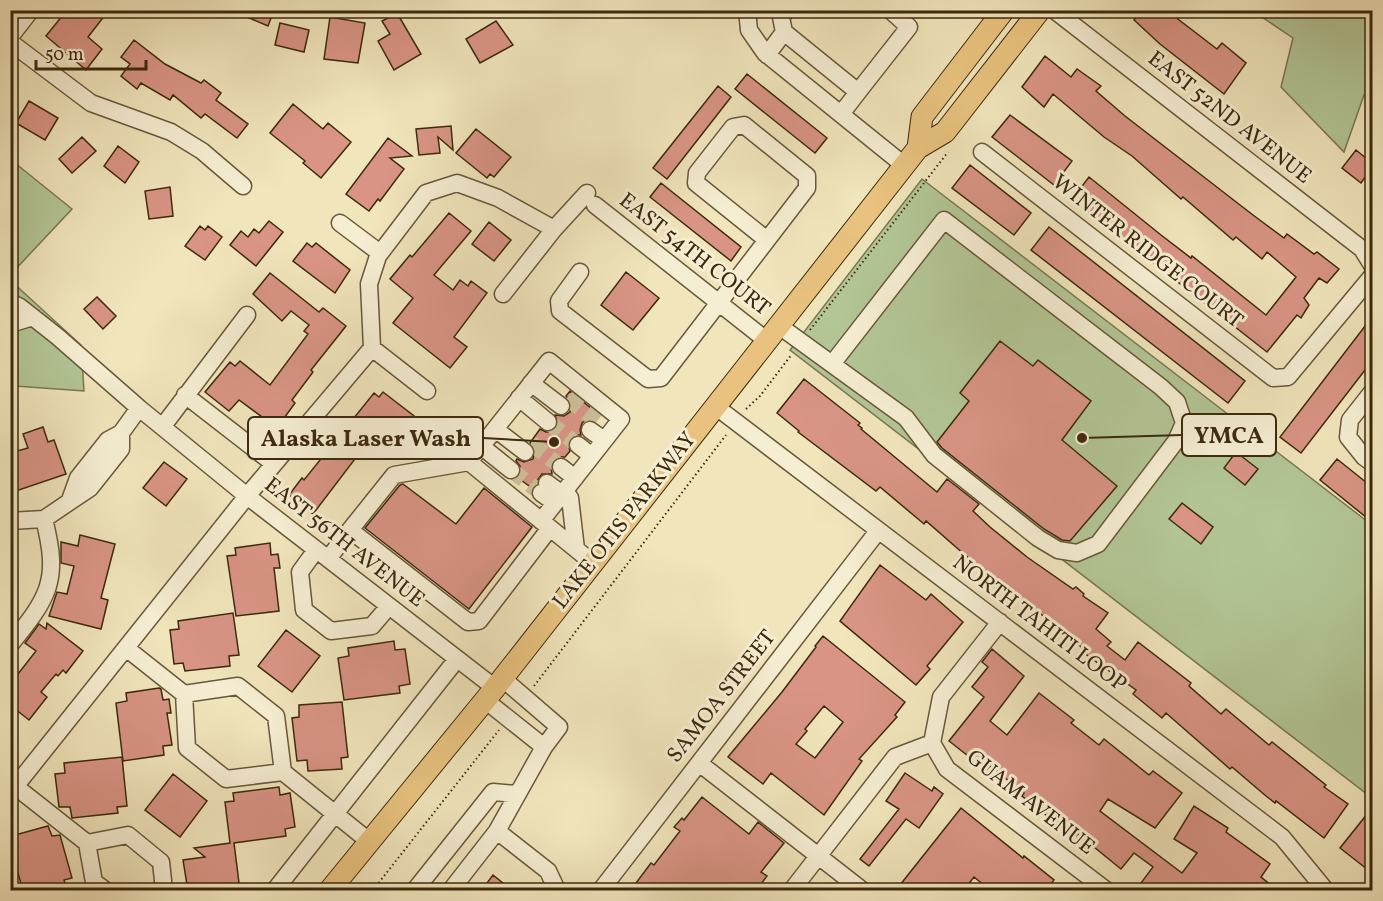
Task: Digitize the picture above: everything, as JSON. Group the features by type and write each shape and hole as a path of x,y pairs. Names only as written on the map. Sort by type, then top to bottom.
{"main road":[{"name":"LAKE OTIS PARKWAY","path":"918,148 922,117 1004,10"},
{"name":"LAKE OTIS PARKWAY","path":"330,891 494,688 918,148 945,132 1040,10"}],"street":[{"path":"10,37 31,10"},
{"path":"747,10 749,30 767,55 905,166"},
{"path":"787,10 781,17 784,32 858,92"},
{"path":"840,114 909,27 890,10"},
{"name":"EAST 52ND AVENUE","path":"1054,10 1362,249 1372,265"},
{"path":"767,55 784,32"},
{"path":"10,42 92,103 171,132 202,151 243,186"},
{"path":"580,272 559,301 560,311 648,379 661,378 807,188 807,176 744,125 733,127 697,173 696,183 767,240"},
{"name":"WINTER RIDGE COURT","path":"982,152 1273,378 1288,377 1372,276"},
{"path":"105,891 94,882 87,843 13,790 247,496 372,348 369,284 380,253 426,193 457,183 498,198 554,229 503,294"},
{"name":"EAST 54TH COURT","path":"554,229 591,199 719,303 772,332 801,342 906,418 934,455 1038,538 1058,550 1077,554 1098,544 1176,441 1184,423 1177,402 1161,387 944,220 832,364"},
{"path":"340,223 380,253"},
{"name":"EAST 56TH AVENUE","path":"10,302 33,317 247,496 494,688"},
{"path":"163,426 247,315"},
{"path":"10,324 33,317"},
{"path":"372,348 427,391"},
{"path":"350,530 468,622 479,621 545,524 565,490 621,418 549,361 469,462 394,475 350,530 300,572 304,610 331,632 372,626 388,606"},
{"path":"529,386 558,410 529,386"},
{"path":"1372,392 1350,420 1348,437 1364,457 1372,463"},
{"path":"185,396 274,464"},
{"name":"NORTH TAHITI LOOP","path":"715,406 1282,837 1327,889"},
{"path":"10,521 44,519 70,500 78,478 108,440 121,434 139,408"},
{"path":"492,433 522,456 492,433"},
{"path":"601,444 587,433 601,444"},
{"path":"469,462 592,563"},
{"path":"565,490 551,479 565,490 570,498 576,549"},
{"path":"10,645 36,614 46,593 52,558 44,519"},
{"name":"SAMOA STREET","path":"601,891 878,531"},
{"path":"792,891 896,757 932,743 941,697 1000,622"},
{"path":"126,648 184,694 238,686 276,716 283,772 370,842"},
{"path":"275,891 457,659"},
{"path":"451,891 497,831 544,747 559,727 525,698 494,688"},
{"path":"494,688 508,719 544,747"},
{"path":"184,694 187,748 226,779 283,772"},
{"name":"GUAM AVENUE","path":"932,743 947,769 1106,891"},
{"path":"699,764 862,891"},
{"path":"415,891 493,792 517,794"},
{"path":"497,831 548,871 556,888 554,891"},
{"path":"87,843 128,835 161,862 164,891"}],"path":[{"path":"525,698 751,402 760,396 950,150"},
{"path":"373,891 508,719"}],"green space":[{"path":"1253,11 1372,11 1372,103 1364,95 1344,152 1281,87 1293,38"},
{"path":"10,159 72,209 11,274 10,274"},
{"path":"922,179 1372,525 1372,798 790,350"},
{"path":"10,280 81,345 84,391 15,386 11,389"}],"building":[{"path":"67,10 109,10 88,37 102,49 86,70 46,36"},
{"path":"231,10 274,10 268,26"},
{"path":"1141,10 1166,10 1217,49 1222,43 1246,63 1224,94 1160,44 1134,20"},
{"path":"397,13 421,54 394,70 378,41 390,34 382,21"},
{"path":"330,17 365,23 358,63 324,59"},
{"path":"496,21 513,45 480,63 466,39"},
{"path":"280,23 309,30 304,52 275,45"},
{"path":"134,40 165,64 201,83 204,80 221,93 216,100 248,124 237,138 205,114 201,118 173,95 170,100 141,83 137,89 121,76 130,64 121,57"},
{"path":"1045,56 1071,77 1077,69 1101,86 1096,91 1125,116 1253,215 1284,238 1287,234 1314,254 1317,252 1339,269 1327,283 1319,278 1304,298 1309,305 1301,318 1297,315 1267,352 1072,199 1089,177 1266,315 1296,277 1267,252 1262,259 1236,237 1233,240 1183,197 1181,199 1132,156 1104,137 1053,94 1044,107 1022,87"},
{"path":"747,74 827,138 815,153 735,89"},
{"path":"718,86 731,97 667,179 653,168"},
{"path":"29,101 58,118 45,140 16,123"},
{"path":"293,104 323,129 328,123 351,142 321,178 303,163 305,161 270,133"},
{"path":"1010,115 1072,161 1054,185 992,137"},
{"path":"451,126 453,150 438,137 440,153 419,155 416,129"},
{"path":"476,129 511,157 494,177 490,174 487,178 456,153"},
{"path":"82,137 96,151 72,173 59,159"},
{"path":"388,138 412,156 390,158 404,169 380,201 378,199 369,211 346,194"},
{"path":"118,146 139,162 125,183 104,166"},
{"path":"1356,150 1372,163 1372,168 1361,183 1342,168"},
{"path":"970,165 1031,213 1014,235 952,188"},
{"path":"661,183 741,247 731,261 650,197"},
{"path":"170,187 173,216 149,219 145,191"},
{"path":"449,213 471,231 434,275 453,290 460,280 468,286 471,281 487,293 454,337 467,347 450,368 393,323 413,298 390,279"},
{"path":"269,221 283,232 256,266 230,245 241,231 248,237 254,229 259,233"},
{"path":"489,222 511,240 494,261 472,244"},
{"path":"200,226 205,230 208,226 222,237 205,260 185,246"},
{"path":"1049,227 1245,381 1228,403 1031,250"},
{"path":"307,243 312,247 316,243 350,270 335,293 293,261"},
{"path":"626,272 659,298 633,330 601,305"},
{"path":"270,273 319,312 323,308 346,326 311,370 313,372 292,400 295,403 277,428 239,400 229,411 205,392 230,362 235,366 240,361 270,385 308,334 304,331 309,325 291,311 282,321 253,294"},
{"path":"97,297 116,316 103,329 84,309"},
{"path":"1372,317 1372,361 1301,453 1280,437"},
{"path":"1000,341 1033,366 1038,360 1091,401 1062,440 1117,486 1070,541 1062,540 1044,529 937,442 969,401 960,393"},
{"path":"804,379 860,423 858,425 861,429 937,492 947,479 979,504 973,511 990,527 1027,557 1073,589 1076,587 1084,594 1083,596 1108,613 1096,629 1111,642 1107,646 1125,660 1138,642 1191,683 1189,686 1221,714 1226,709 1269,745 1272,742 1326,785 1324,787 1348,804 1324,838 1276,801 1275,803 1232,767 1230,769 1166,713 1162,718 1133,694 1136,690 1084,653 1086,651 1042,615 1012,593 1009,596 994,586 997,583 926,521 924,524 880,487 876,491 798,432 777,413"},
{"path":"570,391 598,414 593,420 586,420 582,423 581,435 575,435 569,439 570,451 565,457 558,457 552,461 552,474 542,474 532,488 518,478 521,471 516,461 517,459 524,462 533,459 535,449 530,443 540,429 552,432 558,424 555,415 564,416 570,412 571,403 566,396"},
{"path":"383,392 414,416 394,443 377,430 313,514 289,495 302,478 304,480 374,393 379,397"},
{"path":"43,427 48,442 54,440 66,474 10,493 10,453 28,448 23,434"},
{"path":"1236,452 1258,469 1245,485 1224,468"},
{"path":"1337,459 1372,487 1372,522 1320,480"},
{"path":"164,462 187,479 166,506 143,488"},
{"path":"403,484 456,524 484,488 532,527 469,609 365,528"},
{"path":"1182,503 1213,527 1201,544 1169,519"},
{"path":"80,535 115,544 101,598 108,600 101,629 49,616 57,592 67,594 74,566 61,563 61,542 78,546"},
{"path":"270,543 271,555 278,554 280,568 274,568 279,611 236,616 227,556 236,555 235,548"},
{"path":"880,565 926,600 931,594 963,622 927,666 930,669 916,685 840,621"},
{"path":"233,613 239,655 229,656 230,666 185,671 183,663 174,664 170,630 179,629 178,621"},
{"path":"47,623 83,651 66,673 63,670 58,676 56,674 41,692 47,697 29,720 10,705 10,668 18,674 36,651 25,643 39,624 46,629"},
{"path":"286,630 320,656 292,692 258,666"},
{"path":"823,636 905,702 895,715 897,717 859,759 862,761 824,815 771,773 763,784 728,757 782,692","holes":["824,706 843,722 815,758 796,744"]},
{"path":"394,641 395,650 405,649 410,684 399,686 400,693 344,700 338,658 349,656 348,648"},
{"path":"992,649 1024,676 990,721 1007,735 1039,693 1074,720 1071,723 1099,745 1104,739 1149,775 1153,771 1182,793 1155,828 1108,799 1100,811 1182,873 1197,853 1174,839 1194,806 1228,828 1226,832 1270,864 1261,877 1278,891 1151,891 1141,883 1153,867 1134,853 1121,869 1078,834 1076,836 1054,818 1052,820 1022,796 1024,793 990,766 986,770 949,741 984,697 972,687 988,667 982,662"},
{"path":"159,688 163,700 169,699 171,713 167,713 172,745 163,746 164,755 123,761 116,703 127,701 126,693"},
{"path":"342,702 348,757 341,758 342,769 308,771 307,760 297,761 292,718 299,717 299,705"},
{"path":"122,757 127,806 117,807 118,813 72,818 70,807 59,807 55,774 65,773 64,763"},
{"path":"905,773 932,791 934,787 943,794 919,828 906,819 869,866 860,859 899,809 886,801"},
{"path":"173,774 207,801 180,837 145,810"},
{"path":"279,787 280,795 290,793 295,827 285,829 286,836 234,843 240,891 188,891 183,860 205,857 194,848 230,843 225,802 234,801 233,793"},
{"path":"702,797 749,834 758,822 784,843 761,872 767,876 756,891 630,891 680,831 674,827 682,818 684,820"},
{"path":"961,808 1054,880 1046,891 991,891 974,877 963,891 907,891 900,885"},
{"path":"1372,808 1372,873 1340,848"},
{"path":"48,826 52,836 60,835 72,878 64,880 67,891 23,891 11,848 18,846 15,835"},
{"path":"493,875 513,891 481,891"}],"tunnel":[{"path":"567,398 597,421"},
{"path":"548,422 578,445"},
{"path":"531,443 561,467"},
{"path":"511,470 541,493"}],"place":[{"name":"YMCA","path":"1082,438"},
{"name":"Alaska Laser Wash","path":"554,442"}]}
